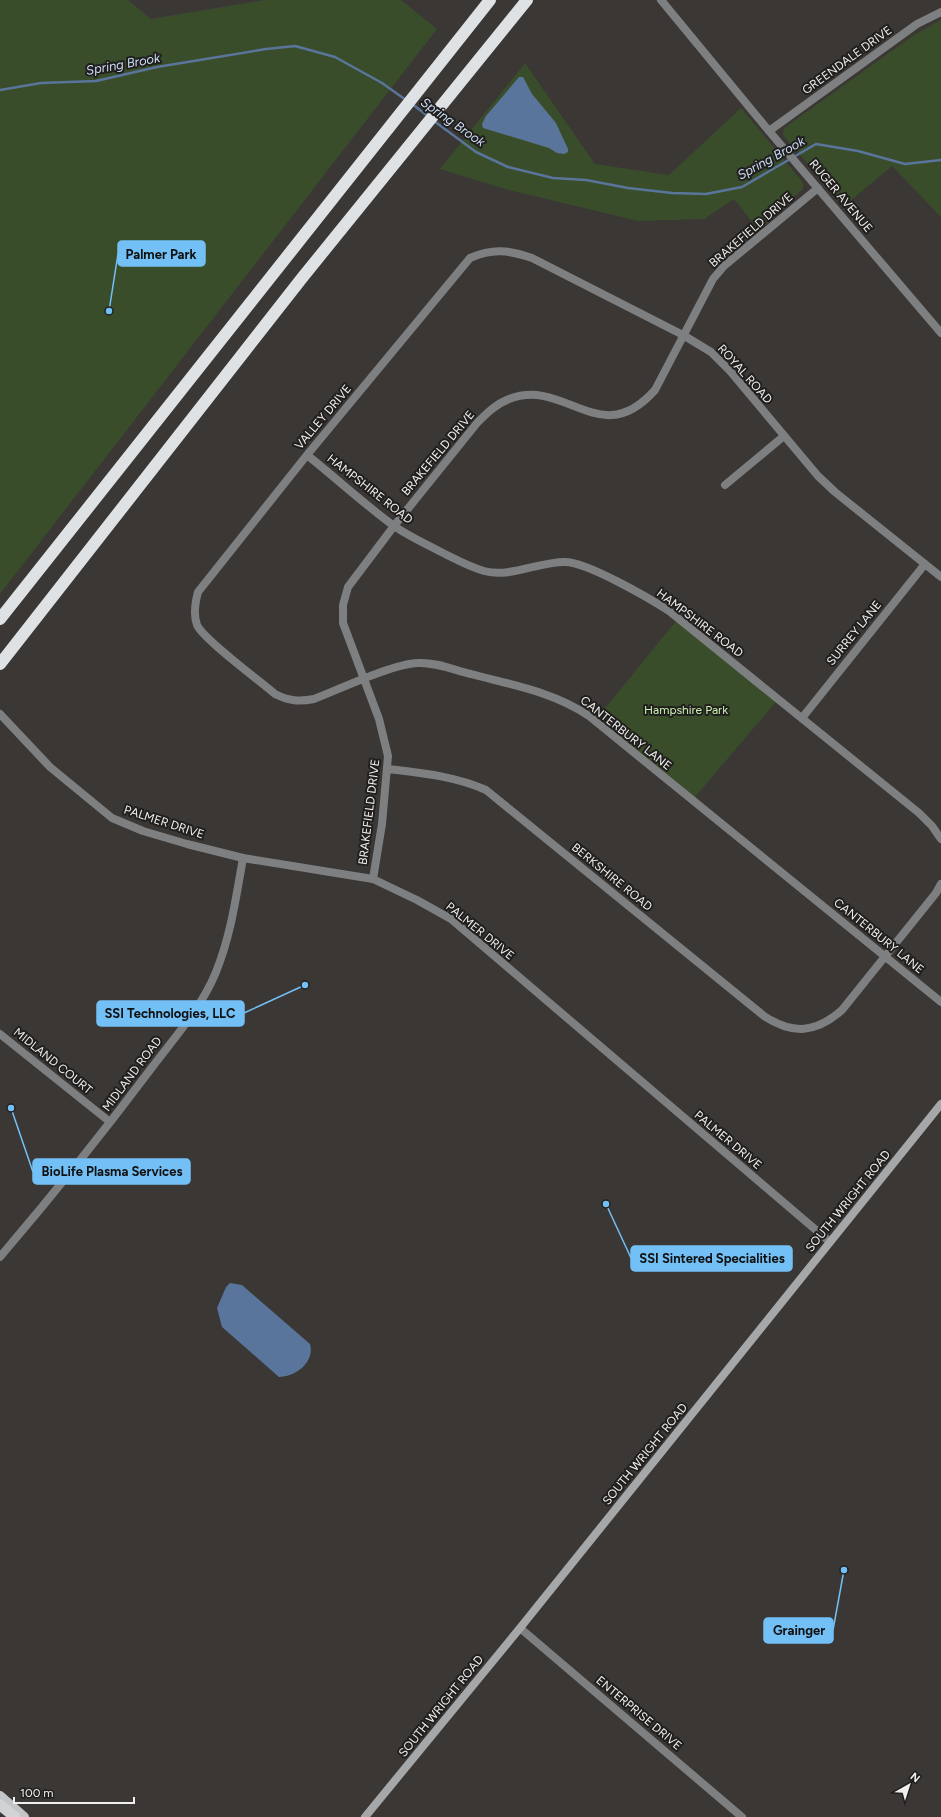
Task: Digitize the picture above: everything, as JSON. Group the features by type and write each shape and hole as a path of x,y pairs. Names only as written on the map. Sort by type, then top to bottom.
{"highway":[{"path":"0,619 490,0"},
{"path":"0,664 302,278 527,0"},
{"path":"0,1804 15,1817"}],"main road":[{"name":"SOUTH WRIGHT ROAD","path":"365,1817 520,1628 941,1104"},
{"path":"0,1796 24,1817"}],"street":[{"name":"RUGER AVENUE","path":"661,0 769,131 941,333"},
{"name":"GREENDALE DRIVE","path":"769,131 917,24 941,12"},
{"name":"BRAKEFIELD DRIVE","path":"373,879 388,769 388,756 379,719 343,624 343,605 348,587 394,526 477,423 492,408 509,399 528,395 547,397 599,415 616,415 631,411 644,402 655,390 706,292 724,266 818,188"},
{"name":"ROYAL ROAD","path":"491,250 515,252 532,258 711,352 818,476 835,492 941,577"},
{"name":"VALLEY DRIVE","path":"195,615 195,604 198,592 307,455 470,258 491,250"},
{"path":"724,485 784,436"},
{"name":"HAMPSHIRE ROAD","path":"307,455 394,526 468,565 485,571 501,573 565,562 581,565 652,600 669,611 919,813 932,826 941,839"},
{"name":"SURREY LANE","path":"802,718 925,564"},
{"name":"CANTERBURY LANE","path":"195,615 202,634 275,694 288,700 300,702 314,699 400,666 418,663 434,665 555,697 573,705 941,1002"},
{"name":"PALMER DRIVE","path":"0,714 50,767 112,818 143,831 243,858 373,879 417,900 451,919 830,1242"},
{"name":"BERKSHIRE ROAD","path":"388,769 470,782 486,790 775,1024 788,1028 808,1029 830,1021 842,1010 885,956"},
{"name":"MIDLAND ROAD","path":"0,1257 110,1122 193,1013 216,973 231,928 243,858"},
{"path":"885,956 936,893 941,884"},
{"name":"MIDLAND COURT","path":"0,1034 110,1122"},
{"name":"ENTERPRISE DRIVE","path":"520,1628 742,1817"}],"green space":[{"path":"0,0 128,0 151,19 265,0 401,0 437,29 0,594"},
{"path":"941,20 941,217 892,166 844,206 783,135 784,128 914,35"},
{"path":"525,63 595,164 669,175 741,108 800,179 803,183 803,189 757,228 734,199 704,219 638,221 505,189 440,169"},
{"name":"Hampshire Park","path":"676,621 776,702 694,798 597,718"}],"water":[{"path":"519,77 523,77 532,94 556,123 568,152 564,154 557,153 549,148 483,128 482,124 486,116"},
{"path":"230,1283 242,1285 310,1344 310,1357 303,1367 292,1374 279,1377 222,1327 217,1308 226,1287"}],"waterway":[{"name":"Spring Brook","path":"0,90 41,83 96,81 157,67 266,49 295,46 335,57 382,83 406,100"},
{"name":"Spring Brook","path":"412,104 429,117"},
{"name":"Spring Brook","path":"434,121 476,152 508,167 553,178 586,180 628,188 672,193 706,194 742,187 816,144 858,151 905,164 941,160"}],"place":[{"name":"Palmer Park","path":"109,311"},
{"name":"SSI Technologies, LLC","path":"305,985"},
{"name":"BioLife Plasma Services","path":"11,1108"},
{"name":"SSI Sintered Specialities","path":"606,1204"},
{"name":"Grainger","path":"844,1570"}]}
